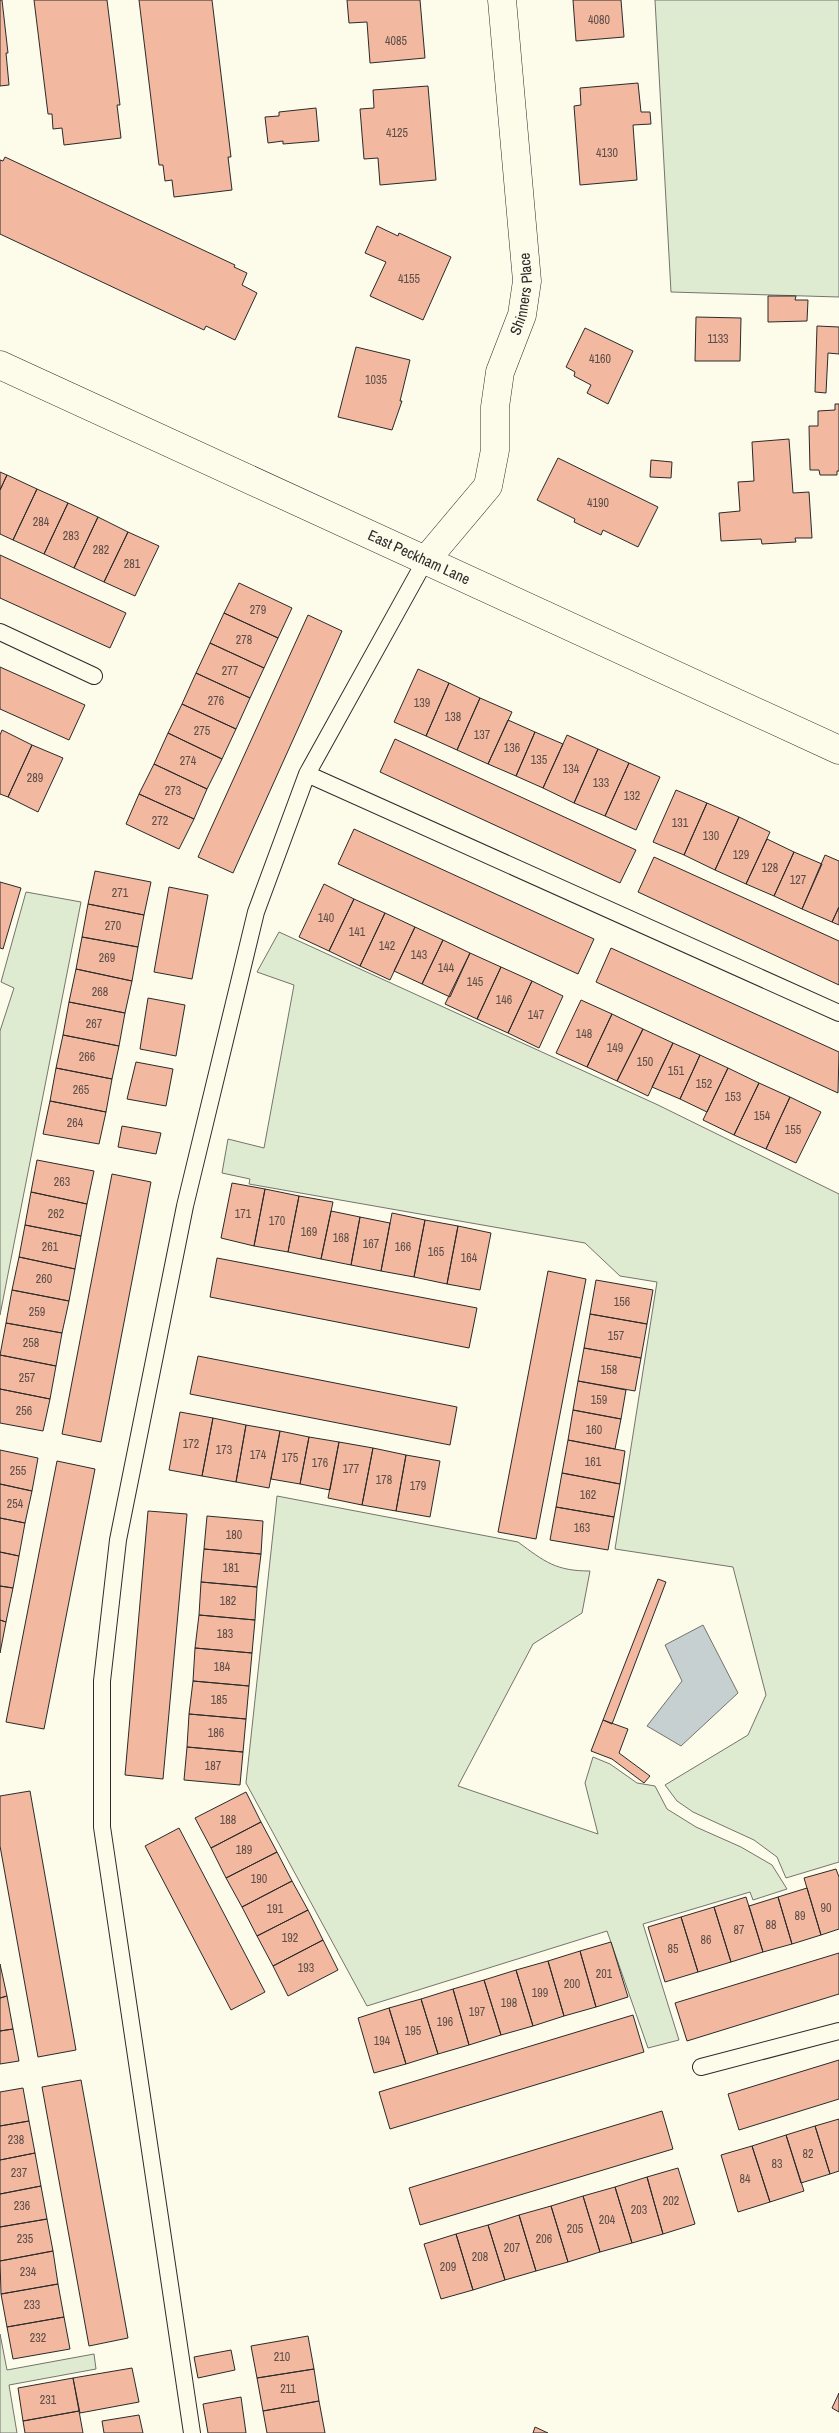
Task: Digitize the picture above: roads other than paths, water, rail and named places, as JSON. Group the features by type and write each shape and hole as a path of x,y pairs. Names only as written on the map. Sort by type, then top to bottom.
{"street":[{"name":"Shinners Place","path":"425,561 488,486 495,450 496,406 500,372 522,315 527,281 502,0"},
{"name":"East Peckham Lane","path":"0,365 839,750"}],"lane":[{"path":"192,2433 102,1827 102,1682 118,1540 185,1206 256,912 307,774 425,561"},
{"path":"0,632 94,676"},
{"path":"307,774 839,1013"},
{"path":"701,2067 839,2030"}]}
